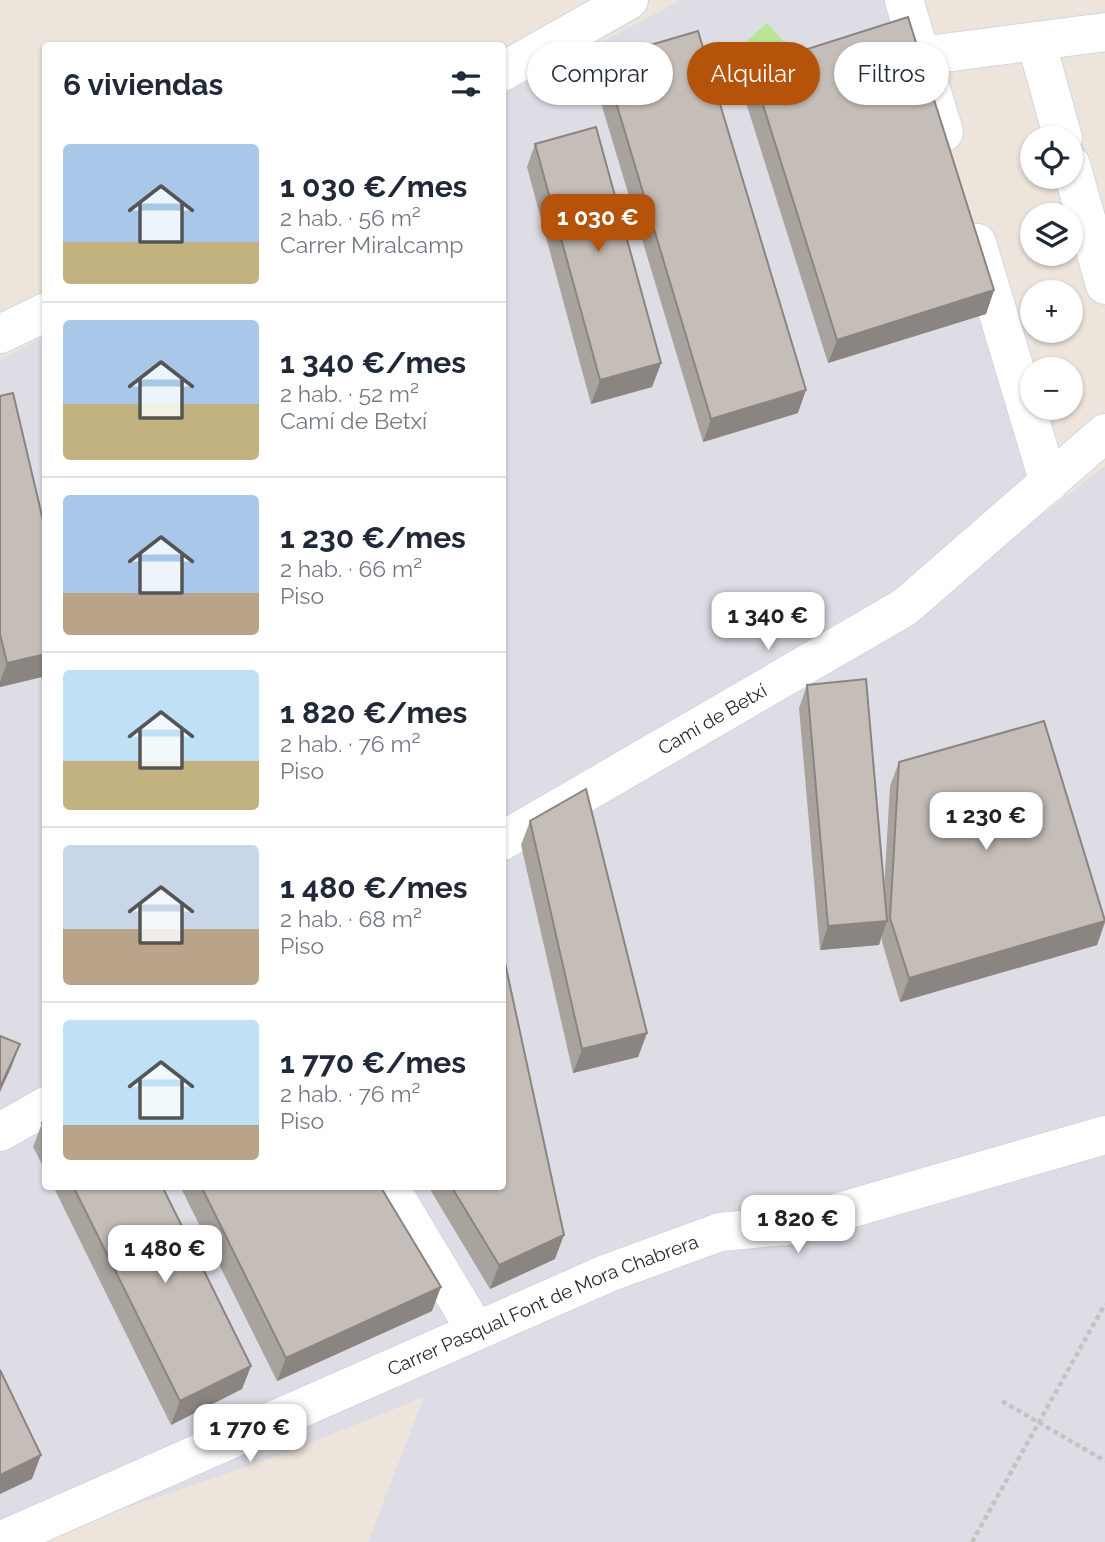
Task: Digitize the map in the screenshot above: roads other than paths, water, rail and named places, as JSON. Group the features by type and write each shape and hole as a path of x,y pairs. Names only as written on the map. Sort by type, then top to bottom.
{"street":[{"path":"506,70 629,0"},
{"path":"904,0 917,42"},
{"path":"949,53 1105,32"},
{"path":"1036,41 1060,126"},
{"path":"935,105 953,163"},
{"path":"1078,189 1105,285"},
{"path":"969,216 1049,483"},
{"path":"0,334 42,314"},
{"name":"Camí de Betxí","path":"506,839 905,607 1105,433"},
{"path":"0,1132 42,1108"},
{"name":"Carrer Pasqual Font de Mora Chabrera","path":"0,1541 608,1273 720,1232 794,1225 1105,1135"},
{"path":"391,1190 476,1331"}]}
